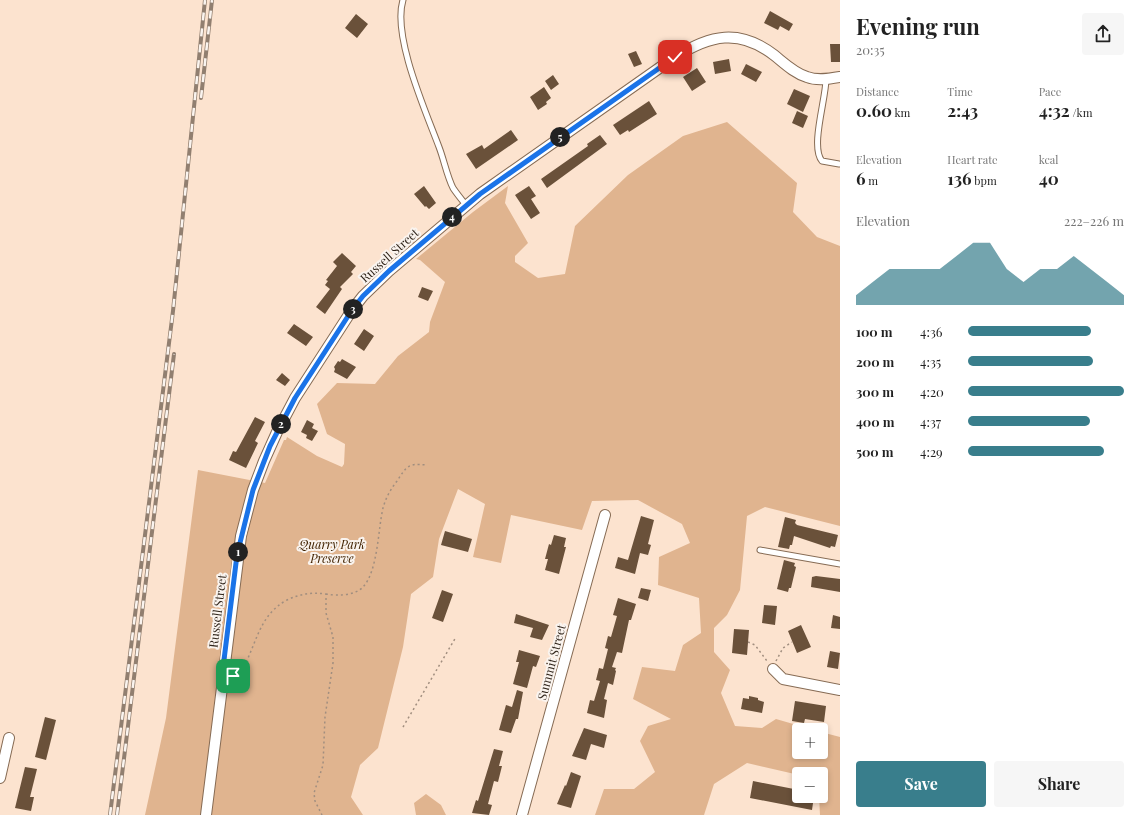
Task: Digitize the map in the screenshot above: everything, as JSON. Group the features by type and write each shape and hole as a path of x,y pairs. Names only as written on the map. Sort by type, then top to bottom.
{"street":[{"name":"Russell Street","path":"206,815 222,676 241,536 253,490 277,432 295,398 342,325 363,296 389,271 466,205 675,57 700,42 721,38 744,40 762,46 795,71 806,77 826,79 840,77"},
{"name":"Summit Street","path":"522,815 605,515"},
{"path":"773,668 783,678 840,690"},
{"path":"0,778 9,738"}],"lane":[{"path":"403,0 400,11 403,35 416,91 428,117 453,188 466,205"},
{"path":"826,79 818,143 818,157 822,161 838,164"},
{"path":"760,550 840,564"}],"path":[{"path":"222,676 233,676 240,673 266,618 275,608 300,595 314,593 350,594 362,588 368,581 374,563 384,507 389,492 406,468 410,465 426,466"},
{"path":"322,815 315,802 314,793 323,765 325,717 333,663 333,637 326,614 326,594"},
{"path":"403,727 456,638"},
{"path":"748,642 758,648 773,668 781,650 792,642"}],"green space":[{"name":"Quarry Park Preserve","path":"727,122 797,183 793,212 817,237 840,246 840,526 765,507 747,516 740,590 727,615 714,628 714,652 730,670 721,693 735,726 762,728 776,719 792,724 792,759 828,759 828,734 840,737 840,815 820,815 819,803 828,803 828,767 792,767 792,773 747,763 714,784 704,815 595,815 604,789 634,789 655,772 640,741 648,726 671,719 633,699 642,667 675,671 683,645 701,633 699,598 658,585 659,557 690,543 682,524 638,500 592,501 582,530 511,515 501,563 473,557 485,504 458,489 439,539 433,577 411,594 403,647 378,748 360,765 351,797 363,815 145,815 166,718 198,470 265,483 284,440 286,440 287,437 317,456 342,467 344,464 345,444 327,434 317,404 337,383 375,384 398,356 429,332 430,322 445,282 420,260 416,259 473,212 508,186 505,203 528,243 515,256 515,262 538,278 565,274 575,226 628,175 683,136"},
{"path":"426,794 441,805 446,815 416,815 414,803"}],"building":[{"path":"770,11 793,24 789,31 780,26 778,30 764,23"},
{"path":"356,14 368,24 357,38 345,28"},
{"path":"830,44 840,44 840,62 831,62"},
{"path":"636,51 642,64 634,67 628,54"},
{"path":"729,59 731,71 715,74 713,62"},
{"path":"746,64 762,72 756,82 741,74"},
{"path":"697,68 706,82 692,91 683,77"},
{"path":"553,75 559,84 551,90 545,81"},
{"path":"544,87 551,98 546,102 547,104 538,110 530,97"},
{"path":"794,89 810,96 803,112 787,104"},
{"path":"649,101 657,114 629,132 628,130 620,135 613,125"},
{"path":"797,111 808,116 803,128 792,123"},
{"path":"511,130 518,140 476,169 466,154 482,145 484,149"},
{"path":"600,135 607,144 547,188 541,179 588,146 587,144"},
{"path":"424,186 436,203 429,209 426,206 425,207 414,194"},
{"path":"529,186 536,196 531,199 540,213 531,219 515,195"},
{"path":"342,253 356,266 351,272 353,274 340,287 342,289 325,314 316,307 330,289 325,285 328,281 326,280 337,266 333,262"},
{"path":"422,287 433,291 428,301 418,297"},
{"path":"294,324 313,337 306,346 287,333"},
{"path":"364,329 374,336 364,351 354,344"},
{"path":"342,359 356,367 347,379 334,372 334,367 338,361 340,362"},
{"path":"282,373 290,380 285,386 276,380"},
{"path":"255,417 265,422 255,441 258,443 246,468 229,460 233,451 236,452"},
{"path":"307,420 314,424 312,428 318,431 312,441 306,438 307,435 301,432"},
{"path":"641,516 654,520 648,544 651,545 648,555 640,553 635,574 615,568 618,557 628,560"},
{"path":"785,517 796,520 795,523 797,525 838,535 835,547 831,546 830,548 794,536 792,545 790,545 789,549 778,547"},
{"path":"445,531 472,539 468,552 441,545"},
{"path":"554,535 566,538 564,547 566,547 559,574 545,570 548,559 545,559 549,544 551,545"},
{"path":"784,560 795,563 794,566 796,567 791,588 789,588 788,592 777,589"},
{"path":"816,576 840,579 840,592 811,587 812,577"},
{"path":"641,588 651,590 648,601 638,598"},
{"path":"442,590 453,594 443,622 432,618"},
{"path":"618,598 636,604 631,620 629,620 622,653 617,652 612,667 616,668 616,671 613,685 608,683 604,699 607,700 604,718 587,713 590,700 594,701 600,681 596,680 599,668 603,669 608,649 605,648 608,636 611,637 617,616 613,615"},
{"path":"764,605 777,606 775,625 762,623"},
{"path":"516,614 549,625 542,640 530,637 533,628 514,623"},
{"path":"833,615 840,617 840,629 831,628"},
{"path":"801,625 811,647 797,653 788,631"},
{"path":"734,629 749,630 747,655 732,653"},
{"path":"519,650 540,656 536,667 533,666 527,688 513,684 519,662 516,662"},
{"path":"830,651 840,653 838,669 827,667"},
{"path":"517,690 523,692 518,719 516,719 511,733 499,730 506,705 512,707"},
{"path":"749,696 758,698 758,700 764,702 762,713 741,709 743,698 749,699"},
{"path":"795,701 826,706 824,722 805,719 804,723 792,721"},
{"path":"45,717 56,720 46,760 35,757"},
{"path":"584,728 607,735 604,748 591,744 586,760 572,756"},
{"path":"494,749 503,751 499,766 502,766 498,782 494,781 488,804 492,805 489,815 472,813 476,800 478,801"},
{"path":"25,767 37,769 30,797 34,797 31,811 15,808"},
{"path":"571,772 581,776 571,808 557,804"},
{"path":"753,781 792,789 792,803 813,803 812,810 750,798"}],"railway":[{"path":"110,815 173,311 205,0"},
{"path":"201,98 212,0"},
{"path":"117,815 174,354"}],"route":[{"path":"233,676 222,676 237,555 253,490 270,446 295,398 352,310 375,283 480,194 532,156 675,57"}]}
